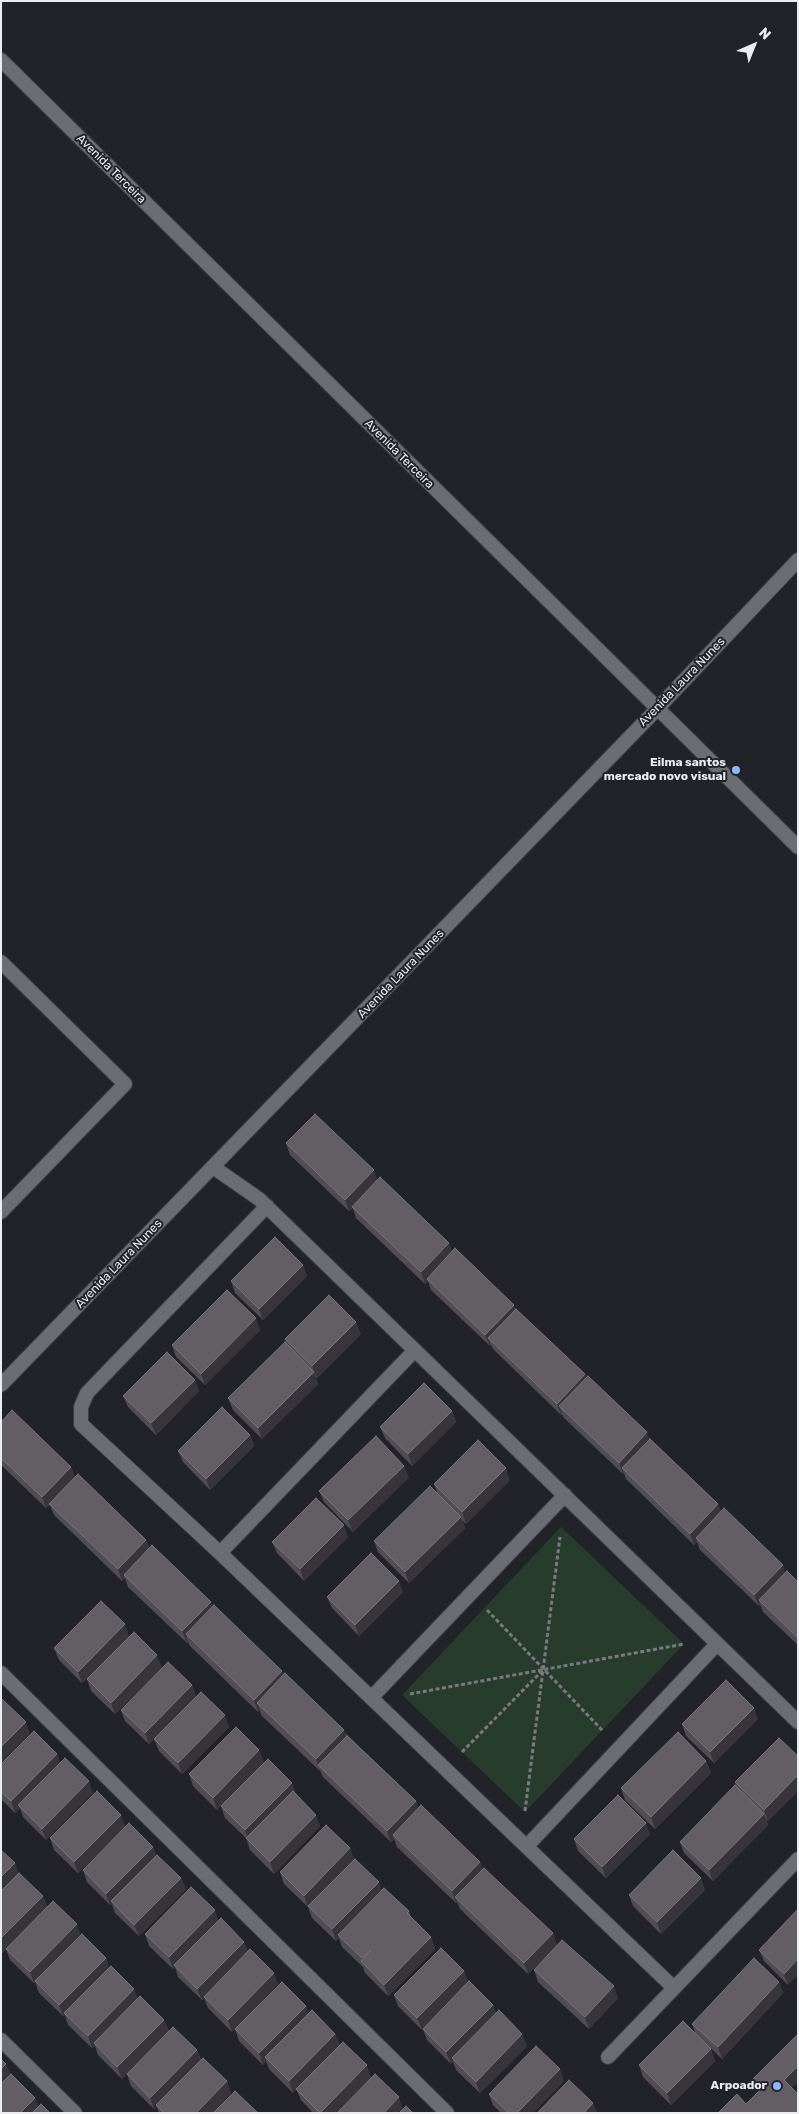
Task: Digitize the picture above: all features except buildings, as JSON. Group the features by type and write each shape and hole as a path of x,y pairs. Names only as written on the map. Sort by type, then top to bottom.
{"street":[{"name":"Avenida Terceira","path":"1,60 798,847"},
{"name":"Avenida Laura Nunes","path":"1,1385 657,709 798,560"},
{"path":"1,962 125,1084 1,1212"},
{"path":"213,1167 267,1206 798,1722"},
{"path":"267,1206 100,1378 87,1394 81,1407 81,1424 220,1552 674,1988"},
{"path":"220,1552 415,1350"},
{"path":"371,1698 565,1495"},
{"path":"527,1846 717,1644"},
{"path":"1,1673 447,2113"},
{"path":"608,2057 798,1859"},
{"path":"1,2040 75,2113"}],"path":[{"path":"525,1812 561,1527"},
{"path":"484,1608 602,1730"},
{"path":"402,1695 684,1644"},
{"path":"462,1752 544,1669"}],"green space":[{"path":"561,1527 684,1644 525,1812 402,1695"}],"place":[{"name":"Eilma santos mercado novo visual","path":"736,770"},
{"name":"Arpoador","path":"777,2086"}]}
